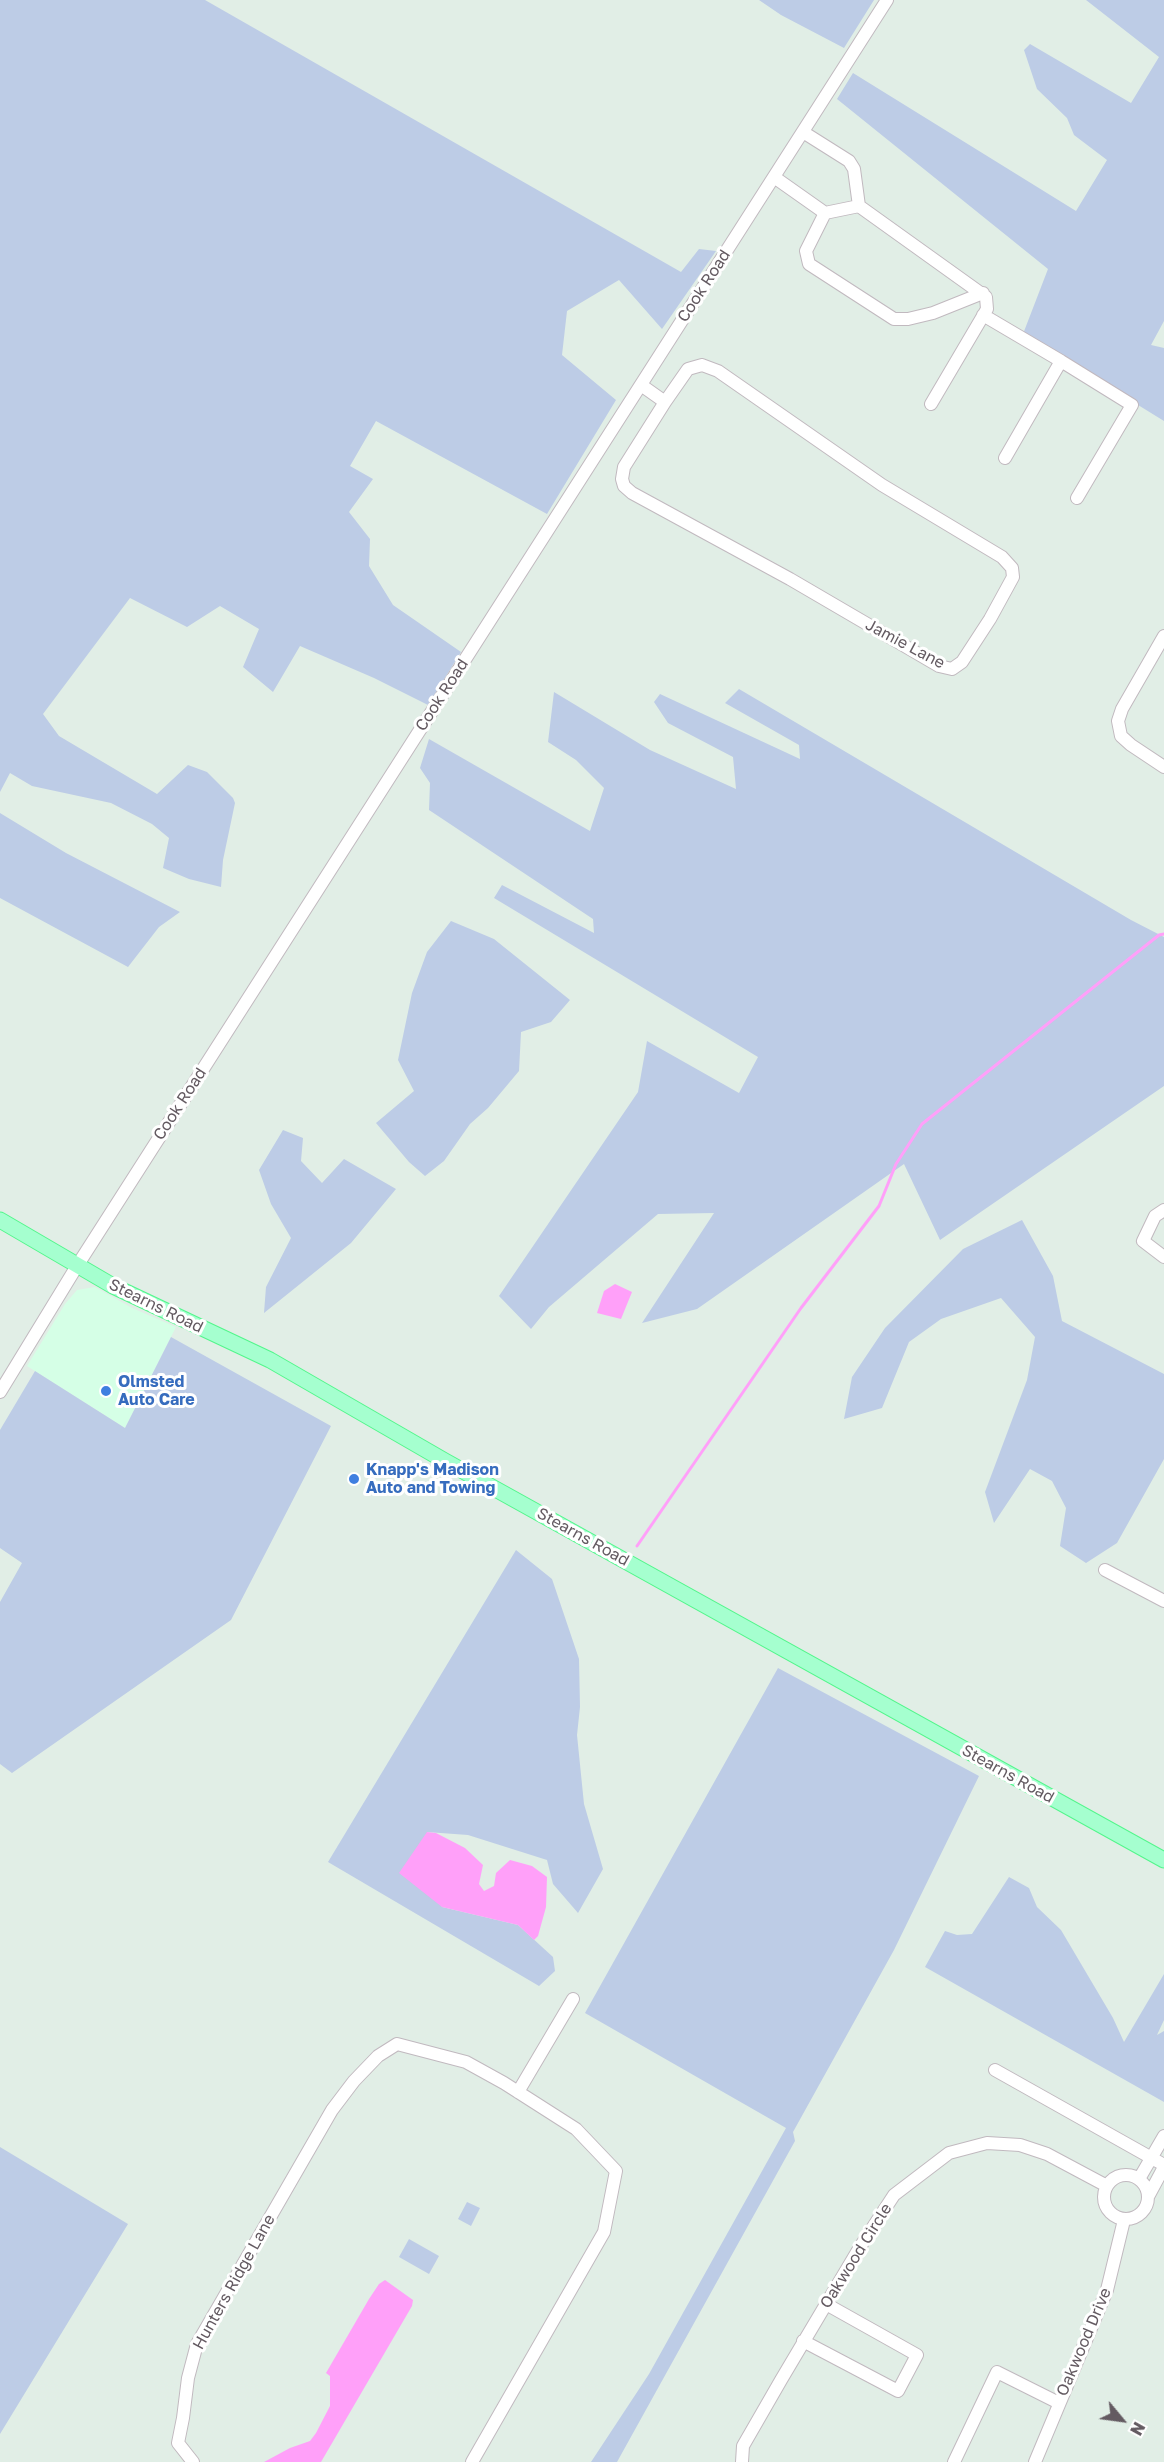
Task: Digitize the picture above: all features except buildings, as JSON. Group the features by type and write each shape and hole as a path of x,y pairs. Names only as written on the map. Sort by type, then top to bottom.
{"main road":[{"name":"Stearns Road","path":"0,1220 113,1286 270,1360 445,1461 1164,1860"}],"street":[{"name":"Cook Road","path":"0,1392 76,1266 887,0"},
{"path":"802,132 849,161 854,169 859,206"},
{"path":"774,177 825,213 859,206 983,293 988,303 983,315 930,404"},
{"path":"825,213 806,251 809,264 894,319 908,319 933,313 983,293"},
{"path":"983,315 1132,405 1077,498"},
{"path":"1005,458 1061,361"},
{"name":"Jamie Lane","path":"702,365 709,366 882,485 1002,557 1012,568 1013,578 962,662 952,669 939,666 790,579 632,493 624,486 622,479 624,467 665,402 688,369 702,365"},
{"path":"641,385 665,402"},
{"path":"1164,636 1129,696 1118,721 1121,736 1164,767"},
{"path":"1164,1210 1155,1216 1143,1241 1164,1257"},
{"path":"1105,1570 1164,1601"},
{"path":"518,2092 573,1999"},
{"name":"Hunters Ridge Lane","path":"193,2462 178,2443 196,2344 332,2110 354,2081 378,2056 397,2044 466,2062 518,2092 576,2129 616,2171 603,2232 472,2462"},
{"path":"995,2070 1164,2166 1149,2195 1144,2212 1132,2219 1116,2218 1106,2207 1104,2192 1118,2176 1133,2176 1139,2179 1145,2184 1149,2195"},
{"path":"1139,2179 1164,2136"},
{"name":"Oakwood Circle","path":"742,2462 743,2446 803,2341 894,2195 950,2153 987,2143 1020,2145 1047,2154 1107,2186"},
{"name":"Oakwood Drive","path":"1035,2462 1107,2290 1124,2220"},
{"path":"803,2341 898,2391 916,2355 826,2304"},
{"path":"954,2462 997,2372 1059,2403"}],"shaded area":[{"path":"0,0 205,0 681,272 699,249 716,251 662,329 619,280 567,311 562,355 616,400 547,514 376,421 350,466 373,479 349,512 370,539 369,566 393,605 461,652 428,705 374,678 300,646 273,692 243,667 259,629 220,606 187,627 130,598 43,714 59,736 157,794 188,765 207,772 233,798 235,803 223,860 221,887 189,879 163,868 169,838 152,824 111,803 32,786 10,773 0,792"},
{"path":"759,0 874,0 844,48 781,15"},
{"path":"1086,0 1164,0 1164,321 1151,345 1164,348 1164,421 1023,334 1048,269 837,99 853,73 1076,211 1107,160 1074,135 1067,118 1037,89 1024,50 1030,44 1131,103 1159,57"},
{"path":"739,689 1131,920 1164,937 1164,1086 940,1240 904,1164 697,1309 642,1323 714,1213 658,1214 549,1307 531,1329 499,1296 638,1092 647,1041 739,1093 758,1057 494,898 502,885 594,933 593,919 429,810 430,783 420,768 429,739 590,831 604,788 576,760 548,742 554,692 650,750 736,789 733,757 668,723 654,702 660,694 800,759 799,745 725,703"},
{"path":"0,813 66,853 180,912 159,927 128,967 0,898"},
{"path":"451,921 494,939 570,1000 551,1022 521,1032 519,1071 488,1108 470,1124 444,1161 425,1176 409,1162 376,1123 414,1091 398,1060 412,993 427,952"},
{"path":"283,1130 303,1138 301,1161 322,1183 344,1159 396,1189 351,1243 264,1313 266,1287 291,1238 271,1204 259,1170"},
{"path":"1022,1220 1053,1276 1062,1321 1164,1374 1164,1459 1117,1543 1086,1563 1060,1546 1066,1508 1052,1481 1030,1469 994,1523 985,1492 1027,1380 1035,1337 1001,1298 941,1319 909,1342 882,1408 844,1419 852,1377 885,1328 963,1249"},
{"path":"615,1284 632,1292 621,1319 597,1313 604,1291"},
{"path":"95,1287 132,1308 176,1327 125,1428 27,1366 65,1304 77,1290"},
{"path":"171,1337 331,1426 231,1620 12,1773 0,1764 0,1602 22,1563 0,1548 0,1430 35,1371 125,1428"},
{"path":"516,1550 552,1579 579,1659 580,1707 577,1735 584,1804 603,1869 578,1913 553,1884 547,1860 468,1835 427,1832 442,1907 518,1925 553,1957 555,1971 539,1986 328,1862"},
{"path":"778,1668 979,1776 894,1950 793,2132 795,2141 617,2462 591,2462 649,2374 786,2128 585,2013"},
{"path":"427,1832 436,1833 465,1848 483,1865 479,1884 484,1891 494,1886 496,1873 510,1860 532,1866 547,1877 546,1907 538,1936 534,1940 518,1925 442,1907 399,1873"},
{"path":"1009,1877 1029,1888 1037,1907 1061,1930 1113,2018 1124,2042 1164,1974 1164,2020 1157,2035 1164,2031 1164,2102 925,1967 945,1931 957,1935 972,1934"},
{"path":"0,2147 128,2224 0,2434"},
{"path":"467,2202 480,2208 471,2226 458,2219"},
{"path":"409,2239 439,2256 429,2274 399,2257"},
{"path":"385,2280 413,2300 412,2306 321,2462 264,2462 290,2448 310,2441 316,2433 330,2406 330,2376 326,2373 369,2299 379,2284"}],"waterway":[{"path":"637,1546 801,1308 879,1206 896,1164 922,1124 1159,935 1164,934"}],"place":[{"name":"Olmsted Auto Care","path":"106,1391"},
{"name":"Knapp's Madison Auto and Towing","path":"354,1479"}]}
